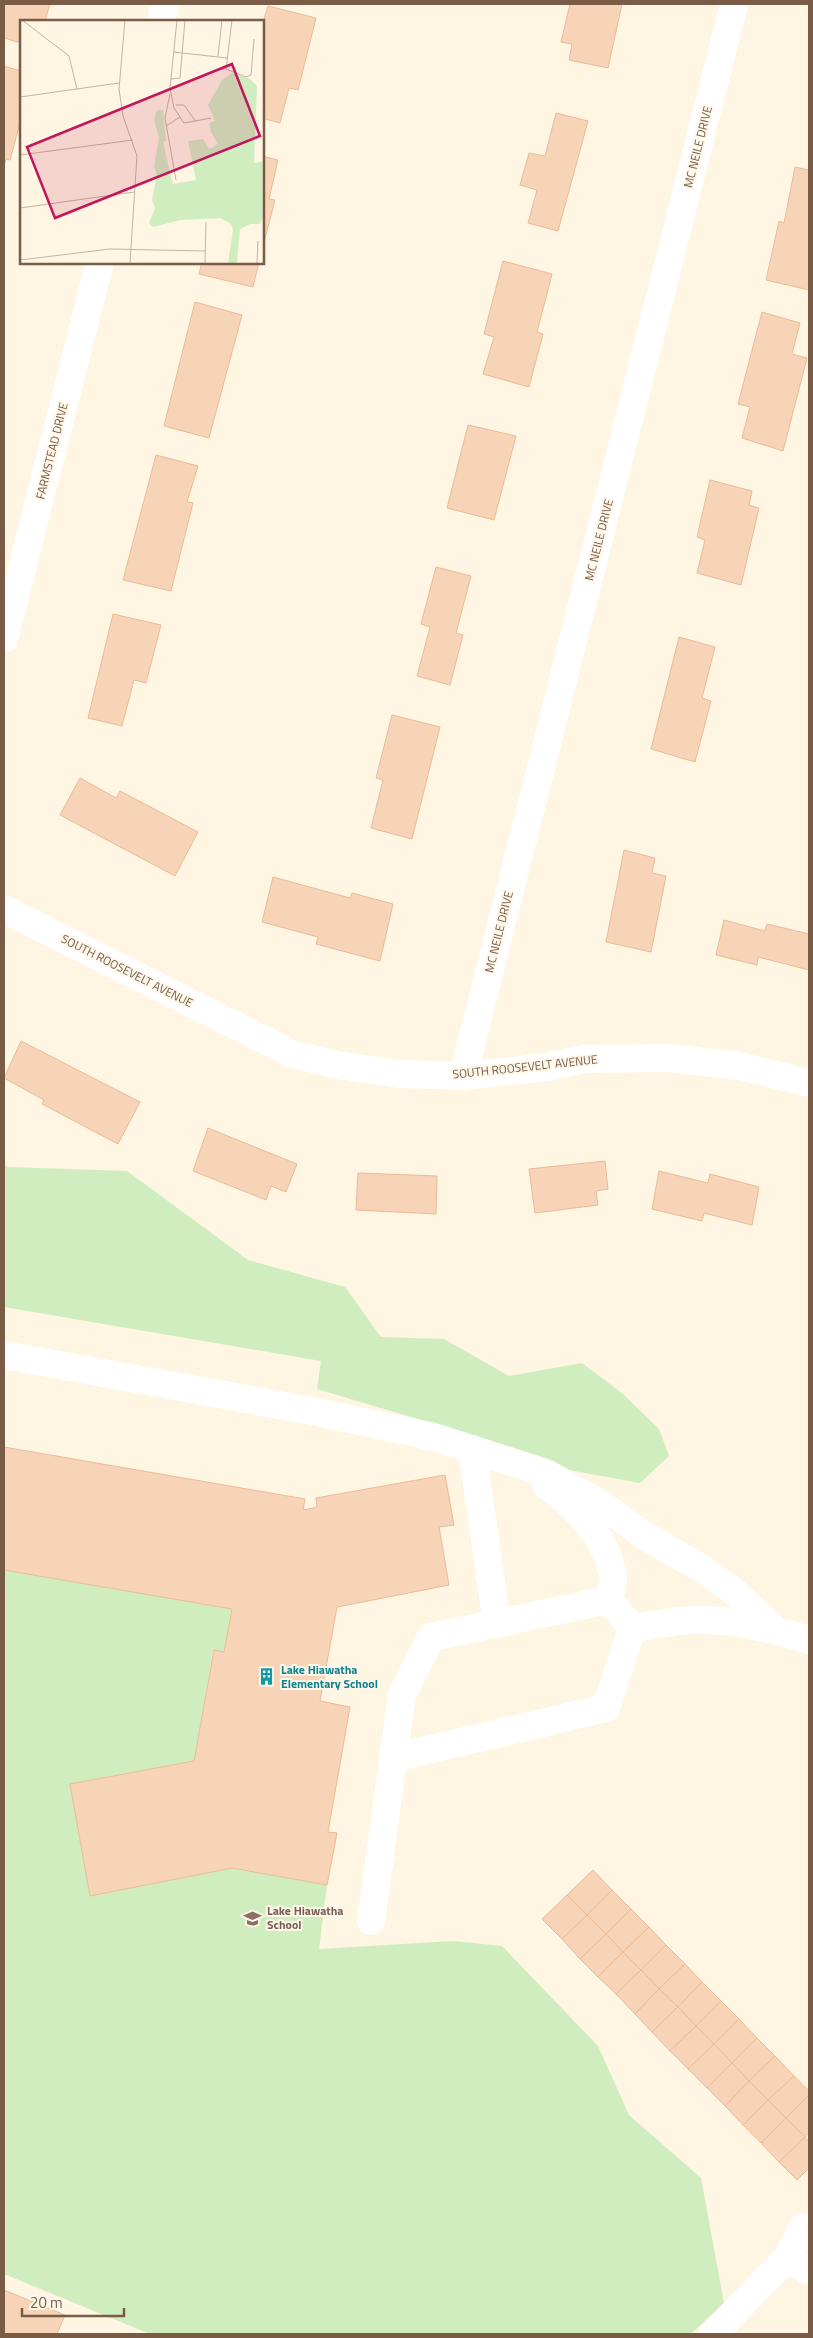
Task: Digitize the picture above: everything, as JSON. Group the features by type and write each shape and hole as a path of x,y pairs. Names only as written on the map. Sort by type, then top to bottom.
{"street":[{"path":"161,20 166,4"},
{"name":"MC NEILE DRIVE","path":"463,1076 734,4"},
{"name":"FARMSTEAD DRIVE","path":"4,639 99,264"},
{"name":"SOUTH ROOSEVELT AVENUE","path":"4,909 292,1054 338,1065 399,1074 463,1076 548,1068 584,1059 669,1058 739,1066 809,1083"},
{"path":"4,1355 312,1411 434,1437 546,1473 599,1503 647,1537 701,1568 731,1589 774,1629"},
{"path":"472,1449 497,1624"},
{"path":"517,1463 552,1490 590,1526 607,1553 613,1578 609,1600 632,1628"},
{"path":"371,1921 402,1695 431,1637 609,1600"},
{"path":"632,1628 689,1621 727,1621 774,1629 809,1640"},
{"path":"393,1758 606,1708 632,1628"},
{"path":"713,2334 798,2265 803,2227"}],"green space":[{"path":"4,1165 8,1167 127,1171 248,1260 345,1287 381,1337 444,1339 509,1376 582,1363 623,1394 659,1429 669,1456 640,1483 569,1470 411,1417 317,1389 321,1361 4,1307"},
{"path":"4,1570 232,1609 224,1652 213,1651 194,1761 70,1784 90,1896 232,1868 327,1885 319,1949 453,1941 502,1946 598,2046 629,2115 701,2178 724,2303 691,2334 150,2334 4,2274"}],"building":[{"path":"4,4 50,4 45,20 20,20 20,43 4,38"},
{"path":"570,4 622,4 608,68 569,60 572,44 561,42"},
{"path":"268,6 316,18 298,90 289,88 280,123 264,119 264,20"},
{"path":"4,66 20,71 20,123 10,160 6,159 4,166"},
{"path":"556,113 588,121 558,231 528,223 537,190 520,185 529,153 545,156"},
{"path":"264,156 278,160 269,199 275,200 264,242"},
{"path":"795,167 809,170 809,290 766,280 779,221 784,223"},
{"path":"503,261 552,274 537,332 543,334 529,387 483,374 494,337 484,334"},
{"path":"202,264 259,264 253,287 199,274"},
{"path":"195,302 242,315 209,438 164,426"},
{"path":"762,312 800,323 792,354 807,358 783,451 742,438 750,407 738,404"},
{"path":"468,425 516,436 494,520 447,508"},
{"path":"156,455 198,466 187,502 193,503 171,591 123,580"},
{"path":"710,480 752,491 749,505 759,508 741,585 697,573 705,540 697,537"},
{"path":"436,567 471,576 456,633 463,635 450,685 417,676 430,627 421,624"},
{"path":"113,614 161,625 146,683 134,680 122,726 88,718"},
{"path":"679,637 715,647 702,698 711,701 695,762 651,749"},
{"path":"392,715 440,727 412,839 371,828 383,780 376,778"},
{"path":"80,778 116,798 120,791 198,832 175,876 60,815"},
{"path":"624,850 655,858 652,873 666,876 651,952 606,942"},
{"path":"273,877 350,898 352,893 393,904 380,961 316,944 318,937 262,922"},
{"path":"724,920 765,931 767,924 809,934 809,970 758,957 757,965 716,955"},
{"path":"21,1041 140,1102 118,1144 42,1104 44,1100 4,1078"},
{"path":"208,1128 297,1164 286,1192 271,1186 266,1200 193,1171"},
{"path":"605,1161 608,1189 596,1191 598,1205 535,1213 529,1169"},
{"path":"659,1171 708,1183 710,1174 759,1187 752,1225 704,1213 702,1221 652,1209"},
{"path":"358,1173 437,1176 436,1214 356,1210"},
{"name":"Lake Hiawatha Elementary School","path":"4,1447 305,1499 303,1510 317,1507 316,1498 445,1475 454,1525 439,1527 449,1585 337,1607 320,1701 350,1707 328,1832 337,1833 327,1885 232,1868 90,1896 70,1784 194,1761 214,1650 224,1652 232,1609 4,1570"},
{"path":"593,1870 612,1890 587,1915 567,1895"},
{"path":"612,1890 631,1909 606,1934 587,1915"},
{"path":"567,1895 587,1915 562,1939 542,1919"},
{"path":"631,1909 649,1927 623,1952 606,1934"},
{"path":"587,1915 606,1934 580,1959 562,1939"},
{"path":"649,1927 666,1945 641,1970 623,1952"},
{"path":"606,1934 623,1952 598,1977 580,1959"},
{"path":"666,1945 685,1964 659,1989 641,1970"},
{"path":"623,1952 641,1970 616,1994 598,1977"},
{"path":"685,1964 702,1982 678,2007 659,1989"},
{"path":"641,1970 659,1989 635,2014 616,1994"},
{"path":"702,1982 721,2001 696,2026 678,2007"},
{"path":"659,1989 678,2007 652,2032 635,2014"},
{"path":"721,2001 739,2019 714,2044 696,2026"},
{"path":"678,2007 696,2026 670,2051 652,2032"},
{"path":"739,2019 757,2038 732,2063 714,2044"},
{"path":"696,2026 714,2044 688,2069 670,2051"},
{"path":"757,2038 775,2056 749,2081 732,2063"},
{"path":"714,2044 732,2063 707,2088 688,2069"},
{"path":"775,2056 794,2076 768,2100 749,2081"},
{"path":"732,2063 749,2081 725,2106 707,2088"},
{"path":"794,2076 809,2091 809,2095 786,2118 768,2100"},
{"path":"749,2081 768,2100 743,2125 725,2106"},
{"path":"809,2095 809,2133 805,2137 786,2118"},
{"path":"768,2100 786,2118 761,2143 743,2125"},
{"path":"786,2118 805,2137 779,2162 761,2143"},
{"path":"805,2137 809,2142 809,2168 797,2180 779,2162"},
{"path":"4,2290 65,2315 57,2334 4,2334"}],"place":[{"name":"Lake Hiawatha Elementary School","path":"267,1677"},
{"name":"Lake Hiawatha School","path":"253,1918"}]}
